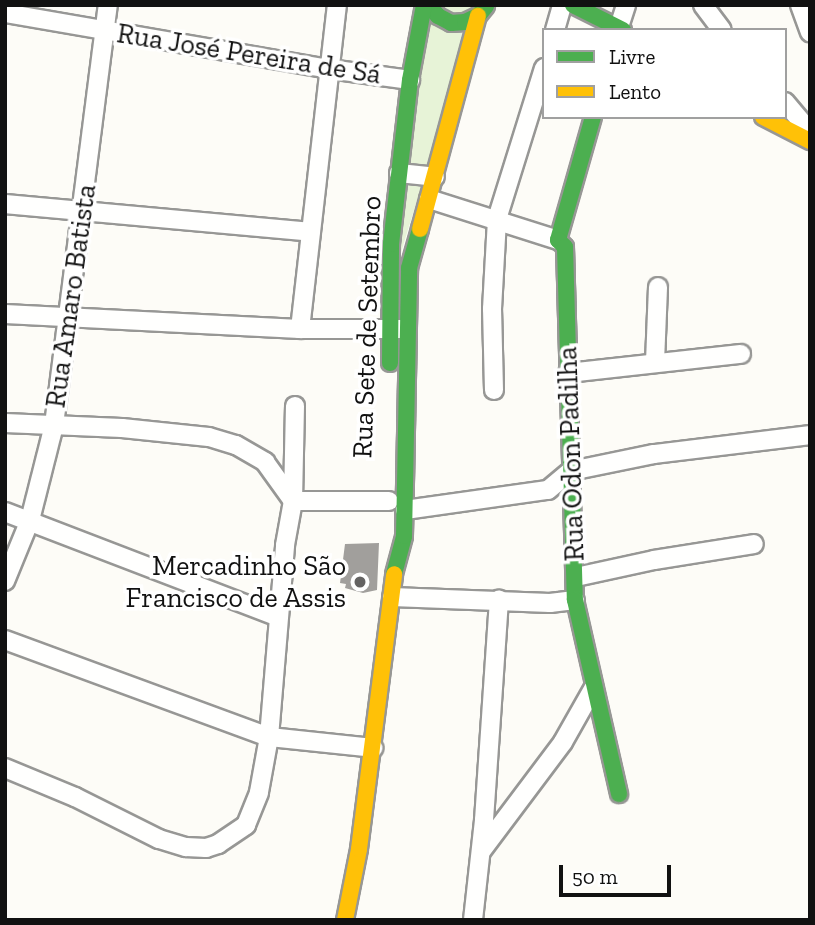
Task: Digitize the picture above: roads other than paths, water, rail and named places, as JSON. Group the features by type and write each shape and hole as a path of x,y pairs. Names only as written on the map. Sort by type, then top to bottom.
{"street":[{"name":"Rua Amaro Batista","path":"5,581 30,520 54,425 84,210 108,5"},
{"path":"300,329 337,5"},
{"path":"427,5 438,16 451,23 466,22 482,10"},
{"name":"Rua Sete de Setembro","path":"345,920 373,748 395,568 404,536 398,329 389,277 410,80 427,5"},
{"path":"556,28 562,5"},
{"path":"573,5 618,28"},
{"path":"620,28 626,5"},
{"path":"703,5 720,28"},
{"path":"800,5 810,32"},
{"name":"Rua Sete de Setembro","path":"390,382 408,278 482,10"},
{"name":"Rua José Pereira de Sá","path":"5,13 329,69 410,80"},
{"path":"494,390 492,310 497,219 542,74"},
{"path":"787,104 810,132"},
{"name":"Rua Odon Padilha","path":"592,119 558,240 565,247 575,600 593,689 619,794"},
{"path":"767,119 810,141"},
{"path":"399,173 435,177"},
{"path":"429,200 558,240"},
{"path":"5,204 311,232"},
{"path":"389,277 408,278"},
{"path":"655,362 658,287"},
{"path":"5,314 300,329 398,329"},
{"path":"568,373 741,354"},
{"path":"5,768 75,797 159,839 186,847 206,848 232,837 246,825 259,792 269,737 278,617 293,501 295,406"},
{"name":"Rua Sete de Setembro","path":"389,422 389,535 395,568"},
{"path":"5,423 188,434 236,445 265,462 293,501"},
{"path":"405,510 548,490 572,471 654,454 810,435"},
{"path":"293,501 389,501"},
{"path":"5,512 278,617"},
{"path":"576,577 654,560 754,544"},
{"path":"392,597 575,600"},
{"path":"472,920 481,850 499,600"},
{"path":"5,640 269,737 373,748"},
{"path":"481,850 563,742 593,689"}],"place":[{"name":"Mercadinho São Francisco de Assis","path":"360,582"}]}
